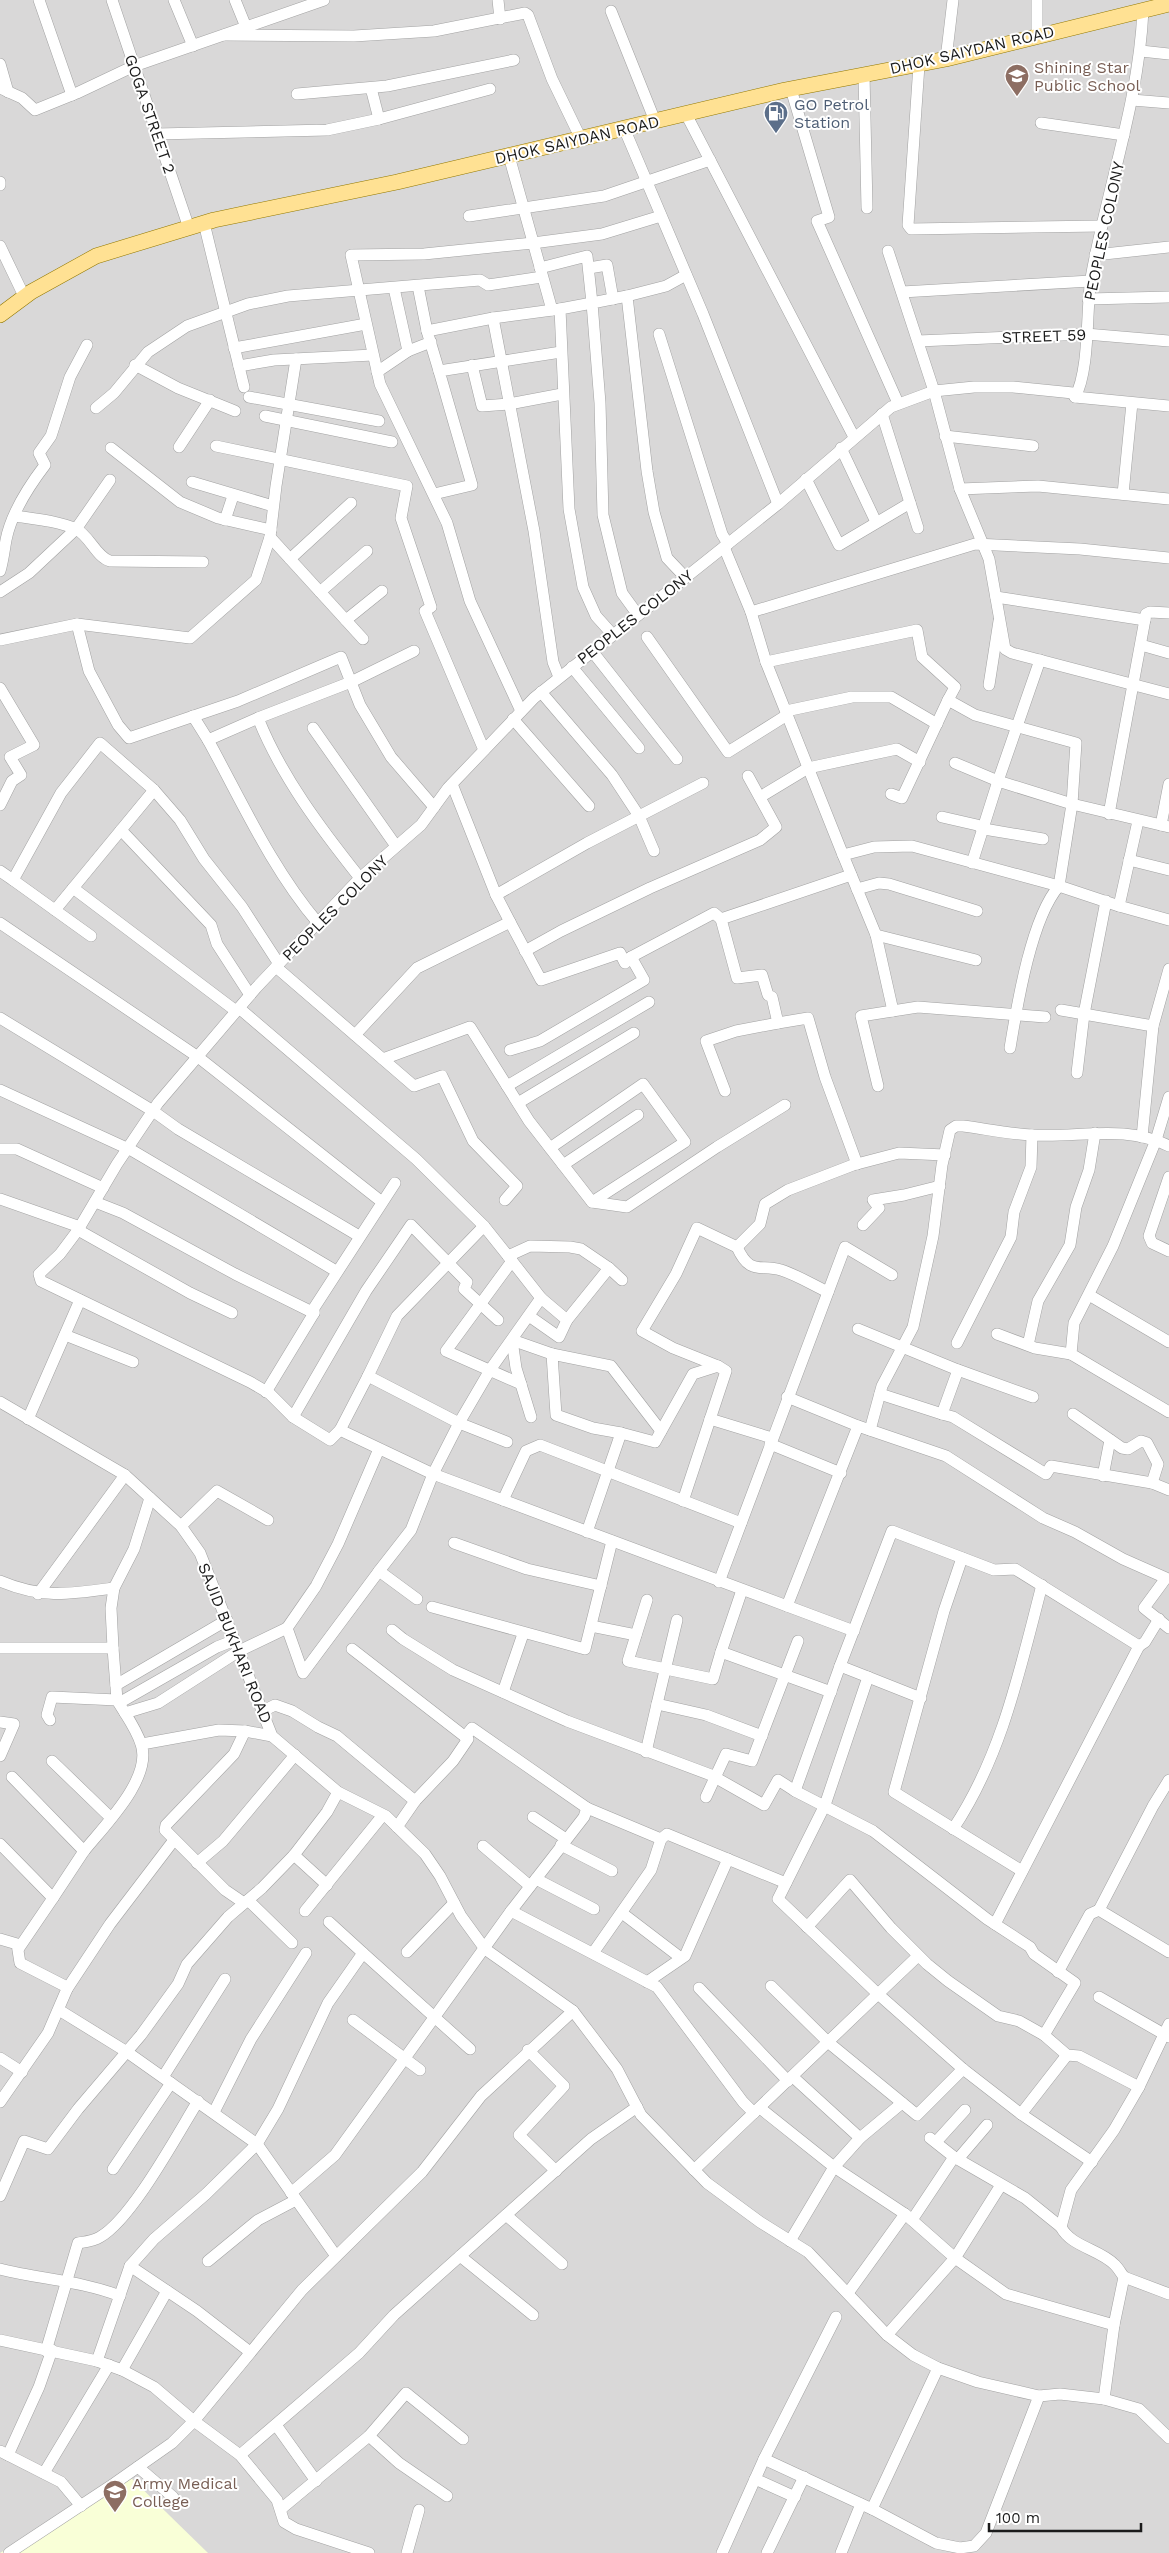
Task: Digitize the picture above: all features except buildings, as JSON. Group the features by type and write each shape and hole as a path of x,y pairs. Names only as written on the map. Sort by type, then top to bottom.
{"main road":[{"name":"DHOK SAIYDAN ROAD","path":"0,315 24,296 96,256 196,225 397,182 791,89 946,59 1169,4"}],"street":[{"path":"39,0 72,95"},
{"name":"GOGA STREET 2","path":"112,0 157,134 196,225 226,314 246,392 289,403"},
{"path":"174,0 193,46"},
{"path":"235,0 246,27"},
{"path":"0,64 4,90 22,98 35,110 134,66 246,27 297,5 324,0"},
{"path":"498,0 500,19"},
{"path":"946,59 953,0"},
{"path":"1037,0 1037,36"},
{"name":"PEOPLES COLONY","path":"80,1300 40,1281 39,1277 79,1228 126,1150 154,1111 250,995 360,878 421,825 452,784 541,692 778,504 854,437 898,403 934,391 974,387 1012,387 1073,393 1075,397 1082,382 1088,299 1095,255 1132,100 1141,51 1143,10"},
{"path":"612,12 655,121"},
{"path":"224,35 354,36 434,31 525,13 528,15 552,79 581,139"},
{"path":"1141,51 1169,54"},
{"path":"297,94 371,88 514,60"},
{"path":"919,65 908,225 911,229 1102,226"},
{"path":"864,74 867,208"},
{"path":"371,88 379,119"},
{"path":"157,134 327,130 379,119 490,89"},
{"path":"791,89 829,217 817,221 898,403"},
{"path":"1132,100 1169,103"},
{"path":"686,114 854,437"},
{"path":"1041,123 1124,135"},
{"path":"624,128 686,275 778,504"},
{"path":"509,156 541,272 556,310 561,352 569,509 583,586 596,616 613,635"},
{"path":"469,216 604,196 710,160"},
{"path":"588,806 517,715 470,601 447,523 380,384 351,255 424,254 533,243 602,234 661,216"},
{"path":"0,246 24,296"},
{"path":"1095,255 1169,247"},
{"path":"888,251 934,391 960,489 969,514 985,545 1000,615 1005,649 1012,653 1169,694"},
{"path":"96,408 114,393 135,365 148,352 187,326 226,314 248,304 288,296 360,292 480,280 488,285 541,272 587,256 600,403 603,515 622,593 638,614"},
{"path":"588,268 607,265 614,299"},
{"path":"427,331 493,318 556,310 614,299 666,286 686,275"},
{"path":"902,292 1091,281"},
{"path":"418,286 427,331 472,485 434,494"},
{"path":"394,288 408,351"},
{"path":"627,296 647,471 654,512 667,558 685,577"},
{"path":"1088,299 1169,297"},
{"path":"493,318 534,531 553,662 559,677"},
{"path":"234,348 366,324"},
{"path":"659,334 722,534 751,612 766,662 876,935 893,1011"},
{"name":"STREET 59","path":"918,341 1086,334 1169,341"},
{"path":"377,372 408,351 431,342"},
{"path":"0,571 6,540 15,516 30,484 45,465 39,453 51,436 70,377 87,345"},
{"path":"439,371 561,352"},
{"path":"239,366 296,359 373,355"},
{"path":"0,640 77,624 190,638 256,580 270,534 296,359"},
{"path":"135,365 178,388 235,411"},
{"path":"472,365 482,406 509,404 562,394"},
{"path":"1075,397 1169,406"},
{"path":"179,448 210,400"},
{"path":"289,403 379,421"},
{"path":"1124,494 1132,403"},
{"path":"882,414 918,528"},
{"path":"265,416 392,442"},
{"path":"945,436 1033,446"},
{"path":"216,446 406,486 401,518 431,607 425,611 484,750"},
{"path":"110,448 180,502 225,520 270,534 290,559 363,639"},
{"path":"841,448 876,522"},
{"path":"806,478 839,545 910,503"},
{"path":"1,590 29,573 76,529 110,480"},
{"path":"192,482 273,506"},
{"path":"960,489 1038,486 1169,499"},
{"path":"225,520 234,496"},
{"path":"290,559 351,503"},
{"path":"15,516 76,529 89,539 106,559 110,561 203,562"},
{"path":"751,612 974,544 1080,550 1169,558"},
{"path":"320,592 367,551"},
{"path":"346,620 382,591"},
{"path":"996,598 1145,620"},
{"path":"1109,814 1131,684 1141,646 1147,612 1169,613"},
{"path":"989,685 1000,615"},
{"path":"77,624 89,671 118,725 129,738 238,701 341,657 360,705 391,757 434,807"},
{"path":"766,662 917,630 922,657 955,687 902,798 891,794"},
{"path":"646,637 728,752 786,713 852,697 891,698 937,724"},
{"path":"1141,646 1169,652"},
{"path":"208,740 258,718 351,682 414,651"},
{"path":"592,651 677,760"},
{"path":"972,862 1040,660"},
{"path":"572,667 639,748"},
{"path":"0,688 4,704 34,745 10,757 21,775 12,781 0,805"},
{"path":"541,692 612,775 639,816 654,851"},
{"path":"948,700 974,714 1076,743 1072,804 1059,886 1053,893 1040,925 1022,982 1010,1048"},
{"path":"193,716 300,903 318,923"},
{"path":"258,718 267,741 323,831 360,878"},
{"path":"313,728 396,846"},
{"path":"13,880 61,793 100,743 154,790 180,820 204,859 242,907 277,966 414,1086 442,1076 473,1141 517,1186 505,1200"},
{"path":"760,797 808,768 897,749 920,762"},
{"path":"954,763 998,781 1072,804 1165,826 1169,784"},
{"path":"525,951 561,931 641,892 760,840 776,827 748,776"},
{"path":"452,784 496,895 541,980 620,953 625,963 631,957 714,913 721,919 737,978 762,975 768,995 772,997 778,1023"},
{"path":"496,895 639,816 703,784"},
{"path":"55,910 154,790"},
{"path":"942,817 977,825 984,829 1043,839"},
{"path":"1119,906 1138,821"},
{"path":"121,830 211,925 217,944 250,995"},
{"path":"843,855 874,848 912,846 1059,886 1169,920"},
{"path":"1129,860 1169,870"},
{"path":"0,871 91,936"},
{"path":"721,919 852,875"},
{"path":"857,889 879,883 889,884 977,912"},
{"path":"73,888 238,1010 416,1158 484,1226 541,1298 567,1320"},
{"path":"1077,1074 1084,1014 1106,902"},
{"path":"355,1035 417,968 510,922"},
{"path":"0,923 198,1058 382,1202"},
{"path":"876,935 976,960"},
{"path":"510,1050 540,1041 644,980 631,957"},
{"path":"1142,1137 1154,1026 1169,970"},
{"path":"507,1086 649,1002"},
{"path":"878,1086 861,1016 918,1007 1045,1017"},
{"path":"1061,1010 1154,1026"},
{"path":"0,1018 154,1111 178,1129 359,1236"},
{"path":"725,1091 706,1041 736,1031 808,1018 825,1077 857,1164"},
{"path":"383,1059 470,1027 518,1104 592,1202 628,1207 717,1147 785,1105"},
{"path":"518,1104 634,1033"},
{"path":"550,1148 643,1084 685,1142 592,1202"},
{"path":"0,1090 126,1150 133,1151 336,1271"},
{"path":"1070,1354 1074,1323 1113,1246 1156,1140 1169,1097"},
{"path":"563,1165 638,1115"},
{"path":"870,1430 880,1394 913,1327 933,1236 950,1130 956,1126 1032,1136 1094,1133 1128,1134 1156,1140 1169,1146"},
{"path":"1028,1345 1038,1301 1070,1244 1076,1207 1089,1170 1094,1133"},
{"path":"958,1343 1011,1237 1014,1212 1031,1167 1032,1136"},
{"path":"0,1148 17,1149 104,1188"},
{"path":"737,1247 760,1224 765,1204 788,1190 857,1164 899,1153 945,1155"},
{"path":"1169,1177 1149,1240 1169,1251"},
{"path":"266,1392 314,1313 314,1308 336,1271 394,1183"},
{"path":"863,1225 879,1208 874,1200 940,1186"},
{"path":"0,1198 79,1228 232,1313"},
{"path":"95,1202 123,1214 235,1274 314,1313"},
{"path":"294,1417 366,1290 411,1226 467,1282 464,1289 498,1320"},
{"path":"28,1419 80,1300 266,1392 294,1417 330,1440 340,1430 397,1316 447,1262 484,1226"},
{"path":"683,1501 726,1372 718,1366 673,1348 642,1331 676,1274 697,1228 737,1247 743,1260 759,1269 780,1270 828,1292"},
{"path":"521,1384 446,1352 481,1305 510,1259 530,1246 581,1249 610,1268 622,1280"},
{"path":"719,1582 845,1246 892,1275"},
{"path":"528,1316 559,1337 567,1320 610,1268"},
{"path":"1089,1295 1169,1342"},
{"path":"287,1628 303,1673 411,1530 433,1474 459,1423 490,1370 541,1298"},
{"path":"858,1329 958,1370 1033,1397"},
{"path":"997,1334 1028,1345 1070,1354 1169,1412"},
{"path":"65,1335 133,1362"},
{"path":"512,1340 552,1354 611,1366 661,1431"},
{"path":"512,1340 521,1384 531,1417"},
{"path":"552,1354 556,1415 593,1428 656,1442 693,1374 718,1366"},
{"path":"942,1414 958,1370"},
{"path":"368,1376 459,1423 507,1442"},
{"path":"880,1394 953,1417 1046,1474 1052,1466 1152,1483 1169,1490"},
{"path":"788,1397 858,1426 946,1456 1043,1518 1075,1532 1123,1559 1168,1575 1144,1608 1169,1628"},
{"name":"SAJID BUKHARI ROAD","path":"0,1402 125,1474 181,1526 200,1553 272,1736 338,1792 383,1815 425,1854 454,1903 485,1949 573,2010 617,2069 641,2116 707,2183 808,2252 887,2335 913,2355 938,2368 978,2382 1039,2396 1060,2394 1104,2400 1139,2409 1167,2431"},
{"path":"1073,1414 1126,1450 1141,1441 1147,1443 1158,1464 1152,1483"},
{"path":"710,1419 771,1441 841,1473"},
{"path":"787,1606 858,1426"},
{"path":"340,1430 433,1474 854,1631"},
{"path":"586,1532 621,1433"},
{"path":"1104,1476 1110,1440"},
{"path":"503,1500 526,1450 540,1445 741,1523"},
{"path":"50,1720 47,1715 52,1697 120,1705 158,1703 237,1646 287,1628 316,1586 338,1544 379,1449"},
{"path":"38,1594 125,1474"},
{"path":"181,1526 217,1491 268,1520"},
{"path":"67,1989 66,1986 20,1963 19,1948 84,1851 135,1786 144,1764 142,1744 120,1705 116,1685 110,1608 114,1588 134,1549 150,1498"},
{"path":"795,1791 840,1666 892,1532 994,1570 1015,1568 1139,1646"},
{"path":"432,1607 524,1634 585,1649 612,1541"},
{"path":"454,1543 527,1570 600,1586"},
{"path":"962,1558 894,1792 1022,1871"},
{"path":"379,1570 417,1599"},
{"path":"0,1581 38,1594 71,1594 114,1588"},
{"path":"953,1829 979,1785 1004,1725 1042,1585"},
{"path":"647,1600 628,1661 714,1679 742,1590"},
{"path":"995,1924 1139,1646 1145,1642 1159,1619"},
{"path":"116,1685 226,1620"},
{"path":"646,1752 677,1620"},
{"path":"591,1626 636,1635"},
{"path":"392,1630 453,1670 567,1721 715,1777 764,1804 778,1780 795,1791 873,1831 995,1924 1030,1947 1034,1954 1075,1983 1044,2035"},
{"path":"503,1692 524,1634"},
{"path":"706,1797 726,1754 752,1761 798,1641"},
{"path":"120,1705 217,1646 237,1646"},
{"path":"0,1648 113,1648"},
{"path":"352,1649 468,1739 454,1761 415,1801 397,1827"},
{"path":"721,1652 831,1692"},
{"path":"840,1666 921,1698"},
{"path":"868,1677 825,1805 778,1899 878,1994 963,2069 1020,2114 1092,2162"},
{"path":"658,1704 706,1714 762,1736"},
{"path":"262,1711 275,1705 292,1711 337,1736 415,1801"},
{"path":"0,1722 14,1724 0,1756"},
{"path":"465,1737 472,1728 587,1808 661,1839"},
{"path":"142,1744 219,1730 245,1731 272,1736"},
{"path":"245,1731 234,1754 166,1825 165,1830 225,1890 246,1901 292,1942"},
{"path":"198,1863 222,1841 267,1791 295,1755"},
{"path":"52,1761 110,1817"},
{"path":"12,1777 84,1851"},
{"path":"1058,1972 1090,1914 1099,1910 1153,1806 1169,1780"},
{"path":"0,2196 24,2140 48,2149 178,1984 187,1964 228,1917 294,1855 326,1812 338,1792"},
{"path":"208,2261 258,2220 293,2197 335,2155 432,2018 485,1949 511,1910 584,1816 587,1808"},
{"path":"305,1911 383,1815"},
{"path":"533,1817 564,1842 612,1871"},
{"path":"593,1953 651,1870 661,1839 667,1834 786,1883"},
{"path":"0,2102 22,2072 59,2010 67,1989 110,1924 174,1840"},
{"path":"0,1844 53,1898"},
{"path":"483,1846 533,1882 594,1908"},
{"path":"294,1855 327,1885"},
{"path":"647,1982 684,1956 728,1859"},
{"path":"807,1927 850,1880 918,1956 948,1981 998,2016 1019,2021 1044,2035 1067,2055 1080,2056 1139,2087"},
{"path":"407,1952 454,1903"},
{"path":"511,1910 657,1987 743,2102 834,2167 909,2217 955,2258 1006,2294 1114,2325"},
{"path":"1099,1910 1169,1952"},
{"path":"622,1913 681,1958"},
{"path":"329,1922 432,2018 470,2049"},
{"path":"0,1939 12,1941 19,1948"},
{"path":"214,2112 252,2039 306,1953"},
{"path":"96,2361 130,2266 154,2239 206,2194 257,2144 278,2109 328,2003 364,1953"},
{"path":"694,2170 918,1956"},
{"path":"113,2169 225,1979"},
{"path":"771,1986 829,2042 917,2116 963,2069"},
{"path":"699,1988 790,2079 860,2138"},
{"path":"1061,2227 1071,2190 1114,2130 1139,2087 1167,2032 1099,1997"},
{"path":"59,2010 126,2052 257,2144 336,2256"},
{"path":"9,2553 172,2443 194,2421 302,2290 422,2172 481,2096 528,2050 573,2010"},
{"path":"353,2020 420,2070"},
{"path":"528,2050 564,2086 518,2134 556,2171"},
{"path":"1020,2114 1067,2055"},
{"path":"0,2058 22,2072"},
{"path":"80,2506 61,2482 3,2455 39,2387 78,2243 100,2238 121,2218 137,2198 198,2101"},
{"path":"790,2241 834,2167 860,2138 902,2103"},
{"path":"240,2456 359,2353 394,2315 591,2138 637,2107"},
{"path":"965,2110 933,2140 956,2158 1024,2198 1061,2227 1063,2232 1087,2249 1114,2264 1124,2277 1169,2294"},
{"path":"848,2293 956,2158 987,2126"},
{"path":"887,2335 955,2258 1001,2185"},
{"path":"506,2215 562,2264"},
{"path":"460,2256 533,2316"},
{"path":"130,2266 250,2352"},
{"path":"0,2269 30,2277 102,2289 120,2296"},
{"path":"1104,2400 1114,2325 1124,2277"},
{"path":"122,2370 167,2291"},
{"path":"722,2553 764,2459 836,2317"},
{"path":"0,2340 96,2361 122,2370 154,2386 194,2421 240,2456 277,2500 284,2522 296,2529 369,2553"},
{"path":"44,2474 109,2365"},
{"path":"841,2553 938,2368"},
{"path":"281,2509 369,2436 406,2394 463,2440"},
{"path":"764,2459 867,2506 936,2543 960,2548 974,2546 986,2533 1039,2396"},
{"path":"276,2425 316,2481"},
{"path":"369,2436 398,2463 447,2496"},
{"path":"138,2467 173,2497"},
{"path":"767,2553 804,2477"},
{"path":"755,2479 794,2496"},
{"path":"406,2553 419,2510"}],"shaded area":[{"path":"0,0 1169,0 1169,2553 0,2553"},
{"name":"Army Medical College","path":"126,2473 208,2553 0,2553"}],"place":[{"name":"Shining Star Public School","path":"1017,97"},
{"name":"GO Petrol Station","path":"776,134"},
{"name":"Army Medical College","path":"115,2513"}]}
